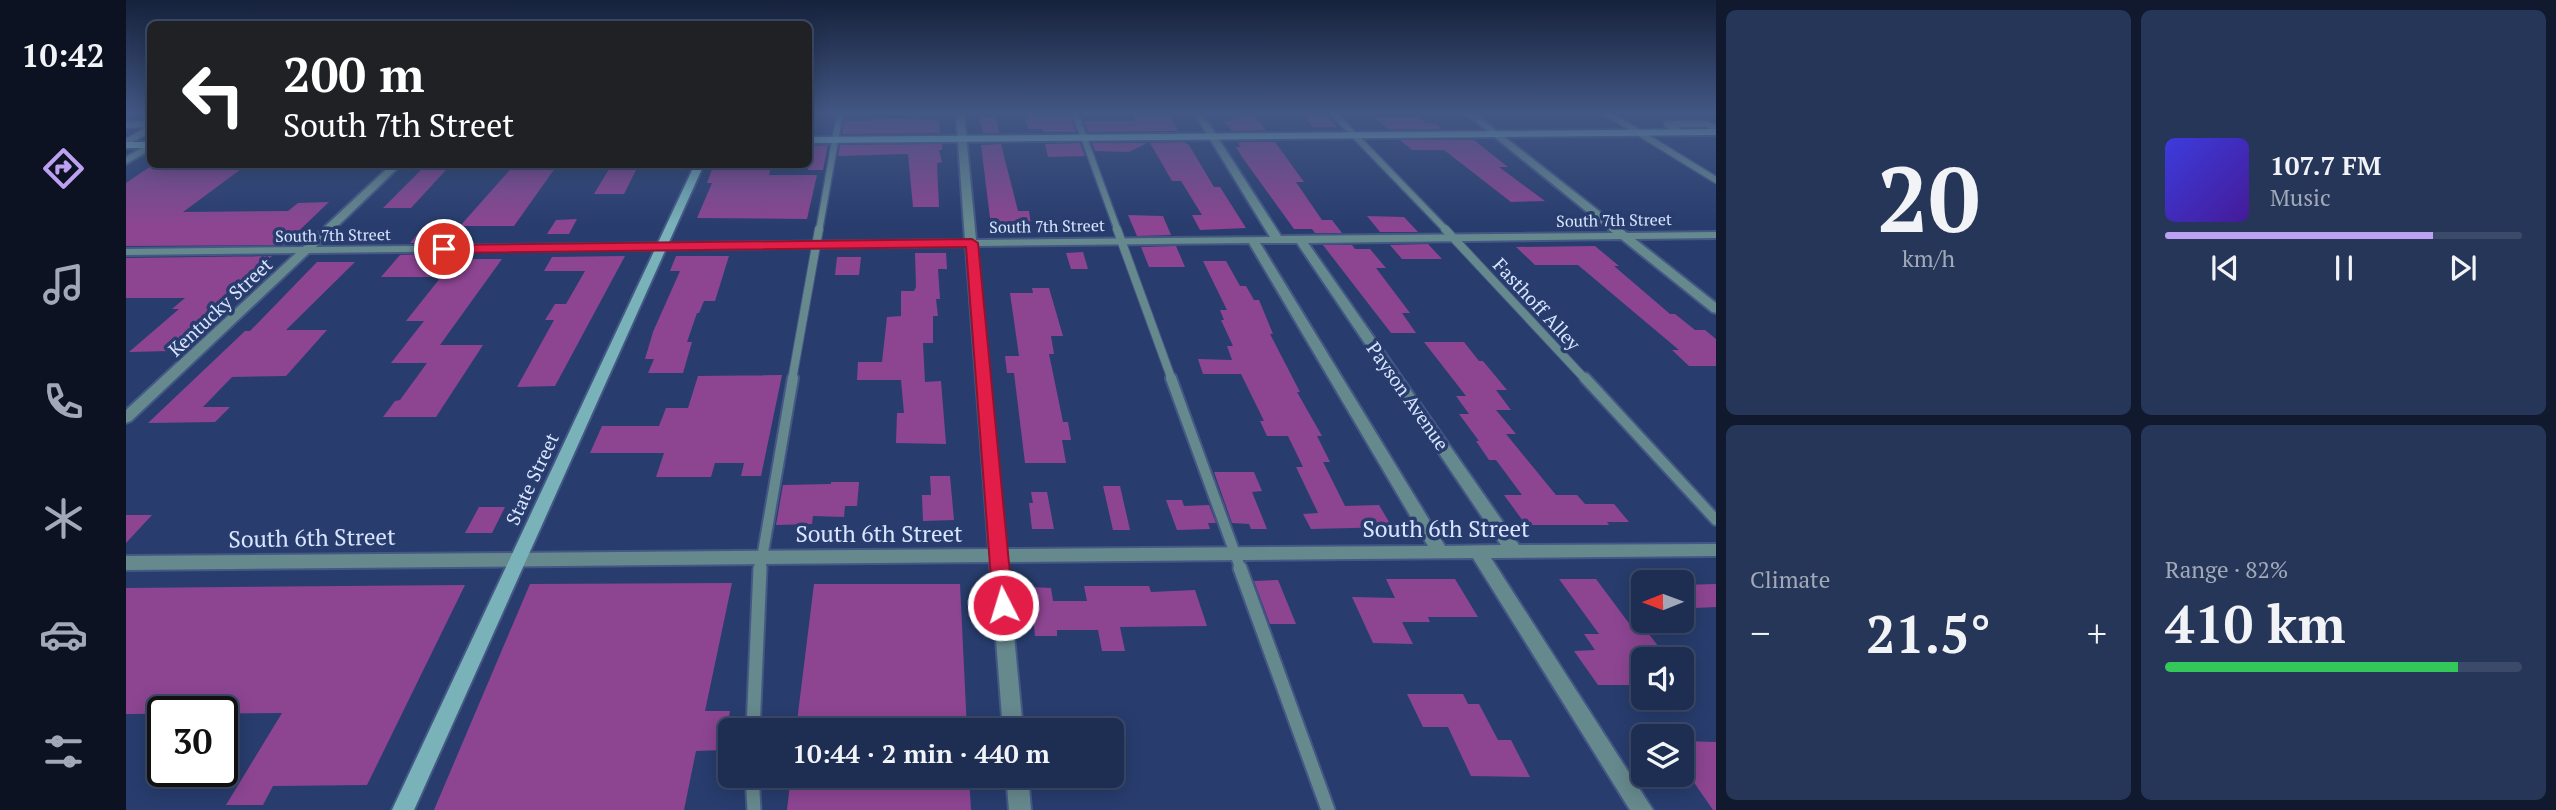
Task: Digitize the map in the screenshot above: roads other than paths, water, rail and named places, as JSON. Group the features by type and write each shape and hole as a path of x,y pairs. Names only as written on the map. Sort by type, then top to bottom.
{"street":[{"path":"126,161 142,151"},
{"path":"963,151 1012,718"},
{"path":"1221,151 1278,240"},
{"path":"1516,151 1716,309"},
{"name":"Kentucky Street","path":"126,418 394,168"},
{"name":"State Street","path":"403,810 698,168"},
{"name":"South 7th Street","path":"126,252 1716,235"},
{"path":"1253,240 1440,552"},
{"name":"Payson Avenue","path":"1301,240 1515,552"},
{"name":"South 6th Street","path":"126,563 1716,550"},
{"path":"1478,552 1642,810"},
{"path":"1018,788 1020,810"}],"lane":[{"path":"753,718 761,557 833,151"},
{"path":"1088,151 1328,810"},
{"name":"Fasthoff Alley","path":"1368,151 1454,238 1716,520"},
{"path":"1669,151 1716,180"},
{"path":"753,788 754,810"}]}
